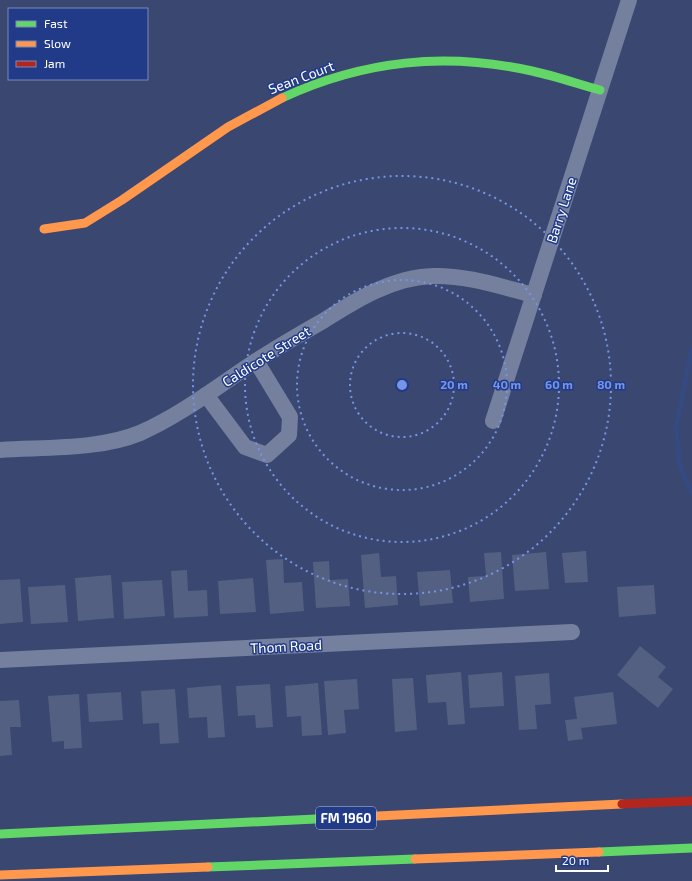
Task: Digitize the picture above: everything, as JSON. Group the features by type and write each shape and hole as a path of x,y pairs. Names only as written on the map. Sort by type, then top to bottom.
{"main road":[{"name":"Sean Court","path":"44,229 85,223 229,127 270,103 340,76 377,67 409,62 469,62 533,71 600,90"},
{"name":"FM 1960","path":"0,834 692,801"},
{"path":"0,875 692,848"}],"street":[{"name":"Barry Lane","path":"493,421 629,0"},
{"name":"Caldicote Street","path":"0,450 113,442 140,433 206,395 256,361 360,298 404,280 433,276 448,276 464,278 534,295"},
{"path":"206,395 246,447 266,455 289,436 290,417 256,361"},
{"name":"Thom Road","path":"0,660 572,632"}],"building":[{"path":"586,551 588,582 565,583 562,553"},
{"path":"501,552 504,599 470,602 468,577 486,576 484,553"},
{"path":"546,552 549,589 515,591 512,555"},
{"path":"379,553 381,577 396,576 398,605 365,608 361,555"},
{"path":"283,559 284,583 302,582 304,611 270,614 266,560"},
{"path":"329,561 330,580 348,579 350,606 316,608 313,562"},
{"path":"187,570 188,591 207,590 208,616 174,618 171,571"},
{"path":"450,570 453,603 420,606 417,572"},
{"path":"111,575 114,618 78,621 75,578"},
{"path":"253,578 256,612 220,614 218,581"},
{"path":"20,579 23,622 0,624 0,580"},
{"path":"162,580 165,616 124,619 122,582"},
{"path":"65,585 68,622 31,624 28,587"},
{"path":"654,585 656,614 619,617 617,587"},
{"path":"640,646 666,667 658,677 673,689 658,708 617,675"},
{"path":"461,672 465,724 448,725 446,702 428,703 426,675"},
{"path":"502,672 504,706 470,708 468,675"},
{"path":"549,673 551,704 535,705 537,729 519,730 515,676"},
{"path":"413,678 417,730 395,732 392,679"},
{"path":"357,679 359,709 344,710 346,733 328,735 324,681"},
{"path":"318,683 322,735 302,736 301,716 287,717 285,686"},
{"path":"270,684 273,727 256,728 255,715 238,716 236,686"},
{"path":"221,685 225,737 208,738 207,717 189,718 187,688"},
{"path":"175,689 179,743 160,744 159,723 143,724 141,691"},
{"path":"121,692 123,720 89,722 87,694"},
{"path":"613,692 617,724 581,728 583,739 568,741 565,720 577,719 574,697"},
{"path":"79,694 82,748 64,749 64,741 52,742 48,696"},
{"path":"19,700 21,727 10,727 12,755 0,756 0,701"}],"waterway":[{"path":"692,350 676,426 680,467 692,493"}],"traffic: fast":[{"path":"282,98 313,85 343,75 405,63 436,61 500,65 541,73 600,90"},
{"path":"0,834 357,817"},
{"path":"599,852 692,848"},
{"path":"208,867 415,859"}],"traffic: slow":[{"path":"44,229 85,223 122,200 228,127 282,98"},
{"path":"357,817 622,804"},
{"path":"415,859 599,852"},
{"path":"0,875 208,867"}],"traffic: jam":[{"path":"622,804 692,801"}]}
